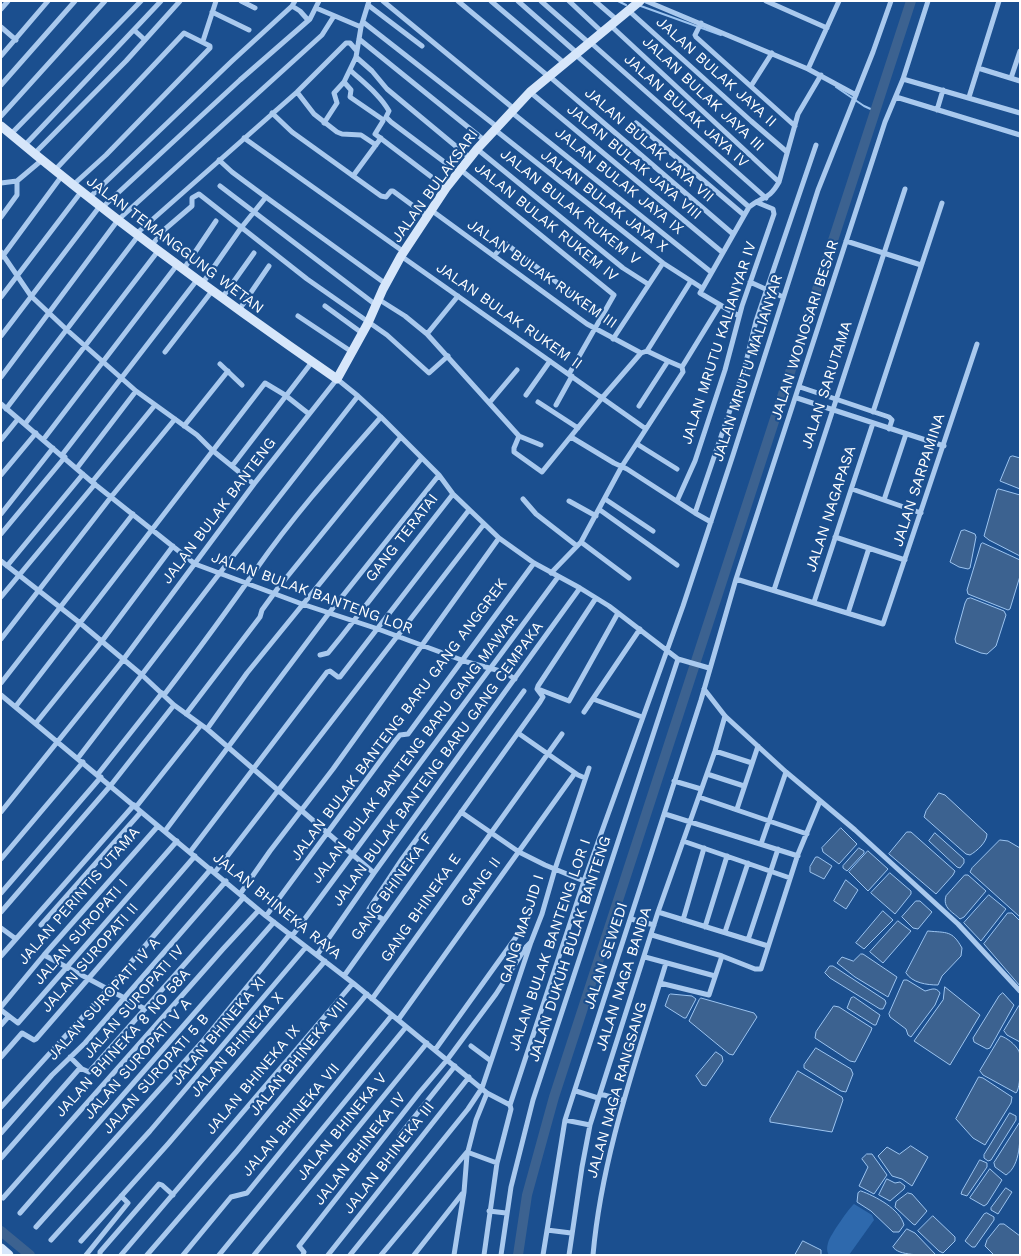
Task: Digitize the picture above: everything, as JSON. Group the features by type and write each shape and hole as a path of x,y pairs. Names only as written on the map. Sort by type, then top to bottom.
{"street":[{"path":"1,9 8,1"},
{"path":"1,56 48,1"},
{"path":"1,85 75,1"},
{"path":"1,116 104,1"},
{"path":"13,133 141,1"},
{"path":"26,143 161,1"},
{"path":"1,217 18,195 17,181 37,154 180,1"},
{"path":"203,41 216,1"},
{"path":"241,1 255,8"},
{"path":"1,336 103,206 308,20 319,1"},
{"name":"JALAN BULAK JAYA IX","path":"383,1 711,272"},
{"name":"JALAN BULAK JAYA VII","path":"458,1 732,234"},
{"path":"490,1 564,63"},
{"path":"518,1 749,207"},
{"name":"JALAN BULAK JAYA IV","path":"541,1 766,198"},
{"path":"569,1 602,32"},
{"name":"JALAN BULAK JAYA III","path":"595,1 614,22 779,182"},
{"name":"JALAN BULAKSARI","path":"338,376 368,323 402,254 446,188 484,140 530,92 640,1"},
{"path":"646,1 700,26 808,68 854,98"},
{"path":"767,1 827,28"},
{"path":"808,68 839,1"},
{"name":"JALAN MRUTU MALIANYAR","path":"667,651 711,522 818,190 873,52 891,1"},
{"name":"JALAN WONOSARI BESAR","path":"709,668 846,241 886,122 903,79 928,1"},
{"path":"969,97 999,1"},
{"path":"324,122 337,103 334,93 344,82 356,57 358,39 368,2 422,46"},
{"path":"92,195 294,4 308,20"},
{"name":"JALAN BULAK JAYA X","path":"316,8 362,25 495,128 663,263 702,288 701,294 720,305"},
{"name":"JALAN BULAK JAYA II","path":"628,10 787,152"},
{"path":"212,12 249,30"},
{"path":"1,377 119,218 322,34 334,16"},
{"path":"700,26 695,35 696,37 795,126"},
{"path":"1,27 16,40"},
{"path":"134,30 145,40"},
{"path":"75,184 106,155 210,46 184,33 57,171 2,255 31,296 67,330 136,391 197,435 212,450 254,484"},
{"path":"358,39 484,140"},
{"path":"6,409 138,234 297,92 346,43 350,43 356,50"},
{"path":"1011,78 1020,51"},
{"path":"751,86 772,53"},
{"path":"356,57 387,88 470,158"},
{"path":"978,68 1020,81"},
{"path":"350,70 378,96 389,111 375,134 446,188"},
{"path":"702,288 749,207 766,198 779,182 798,114 821,76"},
{"path":"903,79 1020,113"},
{"name":"JALAN BULAK RUKEM IV","path":"344,82 351,90 350,98 385,119 460,171 614,295 601,316"},
{"path":"937,110 944,90"},
{"path":"297,92 308,108 337,132 342,134 358,134 376,145"},
{"name":"JALAN BULAK JAYA VIII","path":"530,92 722,252"},
{"path":"896,97 1020,135"},
{"path":"272,113 292,132 354,176 381,138"},
{"path":"636,123 744,215"},
{"name":"JALAN TEMANGGUNG WETAN","path":"1,126 26,143 57,171 75,184 81,192 92,195 103,206 212,291 312,362 338,376"},
{"name":"JALAN BULAK RUKEM II","path":"244,138 458,296 646,429"},
{"path":"695,514 746,366 756,321 766,289 816,145"},
{"name":"JALAN BULAK RUKEM V","path":"477,149 623,268 648,284"},
{"path":"219,160 232,172 386,284"},
{"name":"JALAN BULAK RUKEM III","path":"354,176 384,198 390,190 429,213 494,256 594,328 613,339 682,367"},
{"path":"1,183 17,181"},
{"path":"220,186 377,302 405,316 427,334 448,356 519,436 541,445"},
{"name":"JALAN SARUTAMA","path":"774,590 905,189"},
{"path":"1,297 81,192"},
{"path":"25,424 86,346 164,230 185,214 192,206 193,197 199,194 307,279 387,335 429,373 448,356"},
{"path":"1,534 63,456 121,377 200,282 266,197"},
{"name":"JALAN MRUTU KALIANYAR IV","path":"677,501 695,461 726,370 739,316 774,212 756,202"},
{"path":"873,412 942,203"},
{"path":"43,440 216,221"},
{"path":"846,241 921,265"},
{"path":"494,256 505,243 601,316 556,404"},
{"path":"222,298 254,253"},
{"path":"613,339 663,263"},
{"path":"239,310 269,266"},
{"path":"519,436 514,452 541,472 544,472 602,398 644,352 691,281"},
{"path":"750,282 784,297"},
{"path":"165,352 212,291"},
{"path":"427,334 458,296"},
{"path":"552,572 579,544 600,510 622,466 683,372 682,367 720,305 739,316"},
{"path":"325,306 362,332"},
{"path":"298,316 352,352"},
{"name":"JALAN SARPAMINA","path":"848,613 883,624 977,344"},
{"path":"526,395 550,361"},
{"path":"639,406 668,361"},
{"path":"232,466 312,362"},
{"path":"220,364 242,384"},
{"path":"490,402 517,370"},
{"path":"184,426 228,371"},
{"path":"338,376 422,458 453,494 500,538 534,563 596,598 667,651 680,659 709,668"},
{"name":"JALAN BULAK BANTENG","path":"1,812 122,661 254,484 338,376"},
{"path":"16,706 265,383 285,395 309,414"},
{"path":"800,387 891,418 889,429"},
{"path":"77,468 136,391"},
{"path":"78,758 358,396"},
{"path":"796,398 944,446"},
{"path":"538,402 578,428"},
{"name":"JALAN BULAK BANTENG LOR","path":"1,404 83,474 195,564 422,646 504,672 515,679"},
{"path":"1,597 155,405"},
{"path":"850,416 854,406"},
{"path":"1,893 99,776 247,584 257,568 380,417"},
{"path":"1,440 18,418"},
{"path":"1,639 111,497 176,419"},
{"name":"JALAN NAGAPASA","path":"814,602 872,423"},
{"path":"1,475 36,434"},
{"path":"884,500 906,434"},
{"path":"571,437 622,466 695,514 711,522"},
{"path":"186,714 260,617 262,610 274,594 400,438"},
{"path":"637,444 677,470"},
{"path":"1,514 53,448"},
{"path":"207,729 247,673 422,458"},
{"path":"7,566 83,474"},
{"path":"165,831 329,613 439,476"},
{"path":"852,489 921,513"},
{"name":"GANG TERATAI","path":"320,655 328,653 354,622 453,494"},
{"path":"522,499 536,514 629,578"},
{"path":"605,499 653,530"},
{"path":"569,501 596,516"},
{"path":"378,629 469,510"},
{"path":"600,510 677,564"},
{"path":"1,683 133,514"},
{"path":"1,1107 213,870 278,791 484,524"},
{"path":"835,537 905,560"},
{"name":"JALAN SUROPATI IV","path":"1,1158 81,1068 89,1072 145,1010 242,895 270,851 364,727 500,538"},
{"path":"36,723 102,641 173,546"},
{"path":"736,579 848,613 869,548"},
{"path":"1,561 102,641 122,661 142,674 174,705 207,729 374,873"},
{"name":"JALAN BULAK BANTENG BARU GANG ANGGREK","path":"266,916 399,736 408,734 534,563"},
{"name":"JALAN BULAK BANTENG BARU GANG MAWAR","path":"291,935 558,577"},
{"name":"JALAN BULAK BANTENG BARU GANG CEMPAKA","path":"317,955 580,588"},
{"path":"596,598 552,663 537,689 568,702 618,613"},
{"name":"JALAN SUROPATI II","path":"1,1057 22,1033 34,1040 36,1039 193,854 326,672 330,671 340,677 378,629"},
{"path":"584,712 640,629"},
{"name":"JALAN BULAK BANTENG LOR I","path":"484,1255 497,1163 511,1109 510,1105 584,882 667,651"},
{"name":"JALAN DUKUH BULAK BANTENG","path":"501,1255 511,1187 533,1100 680,659"},
{"name":"JALAN SEWEDI","path":"543,1255 565,1120 631,919 709,668"},
{"name":"GANG BHINEKA F","path":"344,976 542,698 537,689"},
{"path":"704,689 725,716 786,772 855,830 958,924 1020,991"},
{"path":"384,920 369,911 369,909 402,859 524,691"},
{"name":"JALAN BHINEKA RAYA","path":"1,695 213,870 258,911 353,983 487,1093 510,1105"},
{"path":"593,699 642,717"},
{"path":"1,912 111,785 174,705"},
{"name":"JALAN NAGA BANDA","path":"569,1255 571,1233 590,1125 658,912 715,751 725,716"},
{"path":"1,956 135,806 201,725"},
{"path":"518,733 585,778"},
{"name":"GANG BHINEKA E","path":"372,999 562,734"},
{"path":"737,809 758,746"},
{"path":"715,751 752,763"},
{"path":"1,859 83,762"},
{"name":"GANG MASJID I","path":"350,1255 468,1109 482,1088 542,914 589,768"},
{"path":"760,844 786,772"},
{"name":"GANG II","path":"398,1020 575,773"},
{"path":"707,774 744,786"},
{"path":"674,781 701,789"},
{"path":"699,797 807,834"},
{"path":"652,935 722,956 755,969 761,969 790,878 820,801"},
{"path":"41,925 141,812"},
{"path":"461,812 519,852 584,882"},
{"path":"664,814 798,856"},
{"name":"JALAN PERINTIS UTAMA","path":"1,1008 44,955 158,826"},
{"name":"JALAN SUROPATI I","path":"9,1016 18,1023 177,841"},
{"path":"683,842 790,878"},
{"path":"683,920 704,848"},
{"path":"748,940 778,850"},
{"path":"705,927 727,856"},
{"path":"725,932 748,863"},
{"name":"JALAN SUROPATI IV A","path":"1,1133 226,881"},
{"name":"JALAN BHINEKA 8 NO 58A","path":"3,1198 258,911"},
{"path":"658,912 768,946"},
{"path":"631,919 654,925"},
{"name":"JALAN SUROPATI V A","path":"20,1213 274,922"},
{"path":"435,1050 524,926"},
{"path":"1,928 16,939"},
{"name":"JALAN SUROPATI 5 B","path":"36,1226 202,1042 291,935"},
{"path":"447,1060 496,994 531,942"},
{"name":"JALAN BHINEKA XI","path":"51,1240 150,1131 306,947"},
{"path":"44,955 145,1010"},
{"path":"660,983 709,995 722,956"},
{"path":"645,957 715,976"},
{"name":"JALAN BHINEKA X","path":"81,1241 168,1144 325,961"},
{"name":"JALAN NAGA RANGSANG","path":"593,1255 600,1194 623,1100 666,962"},
{"name":"JALAN BHINEKA IX","path":"121,1255 353,983"},
{"name":"JALAN BHINEKA VIII","path":"147,1255 366,994"},
{"path":"1,1008 9,1016 1,1025"},
{"name":"JALAN BHINEKA VII","path":"183,1255 230,1197 247,1193 392,1015"},
{"path":"219,1255 406,1027"},
{"name":"JALAN BHINEKA V","path":"254,1255 427,1044"},
{"path":"472,1046 491,1061"},
{"path":"70,1057 81,1068"},
{"name":"JALAN BHINEKA IV","path":"303,1255 304,1252 299,1246 447,1060"},
{"path":"400,1136 455,1066"},
{"name":"JALAN BHINEKA III","path":"328,1255 469,1077"},
{"path":"576,1091 623,1100"},
{"path":"453,1253 464,1192 467,1152 476,1120 487,1093"},
{"path":"565,1120 590,1125"},
{"path":"467,1152 497,1163"},
{"path":"381,1255 467,1152"},
{"path":"100,1255 100,1252 129,1217 159,1184 173,1195"},
{"path":"414,1255 464,1192"},
{"path":"86,1255 128,1203 121,1196"},
{"path":"489,1211 506,1213"},
{"path":"547,1230 571,1233"},
{"path":"1,1248 9,1255"}],"shaded area":[{"path":"1010,457 1020,458 1020,489 1000,481"},
{"path":"997,490 1020,495 1020,556 984,536"},
{"path":"965,530 975,534 976,537 970,568 968,569 950,562 961,531"},
{"path":"983,543 1020,560 1020,576 1010,609 1008,610 968,594 967,590 981,544"},
{"path":"971,598 1004,611 1006,615 996,646 987,654 956,643 955,639 965,603 967,599"},
{"path":"939,793 945,795 987,834 981,846 970,855 966,854 924,817"},
{"path":"841,828 857,844 839,864 823,852 822,848"},
{"path":"907,832 911,832 955,871 936,894 889,854"},
{"path":"935,833 964,859 964,863 960,868 929,841"},
{"path":"1000,840 1008,841 1020,848 1020,917 970,872"},
{"path":"859,848 864,853 847,871 843,866"},
{"path":"868,851 888,869 868,891 849,872"},
{"path":"816,857 832,866 824,879 810,872 810,867"},
{"path":"890,873 911,891 911,894 895,914 871,893"},
{"path":"965,875 968,875 986,891 964,917 960,919 947,907 945,900 946,896"},
{"path":"846,880 858,890 846,909 834,901"},
{"path":"989,895 1006,909 981,941 964,923"},
{"path":"916,901 920,901 932,912 918,929 913,928 902,917"},
{"path":"883,911 893,920 864,949 856,943"},
{"path":"1008,913 1012,913 1020,921 1020,986 984,944"},
{"path":"898,921 911,931 883,963 870,952"},
{"path":"928,931 952,935 962,948 961,956 942,976 938,985 916,981 906,973"},
{"path":"861,954 897,977 888,997 855,977 837,963 842,957 853,961"},
{"path":"830,966 833,966 885,1000 886,1003 883,1009 880,1009 830,978 825,973"},
{"path":"904,980 925,991 935,989 940,993 935,1005 911,1037 906,1029 890,1017 889,1014"},
{"path":"945,987 980,1015 950,1065 914,1041 943,1000"},
{"path":"1003,993 1014,1005 990,1048 987,1049 974,1042 973,1038 999,996"},
{"path":"671,994 692,996 696,999 686,1018 665,1006"},
{"path":"854,997 880,1015 876,1025 847,1008 851,998"},
{"path":"701,998 754,1013 757,1017 733,1055 729,1054 689,1021"},
{"path":"834,1006 839,1007 872,1028 855,1062 850,1061 815,1038 816,1032"},
{"path":"1019,1006 1020,1042 1007,1035 1004,1031"},
{"path":"1001,1036 1011,1042 1019,1051 1020,1079 1016,1093 983,1075 980,1071"},
{"path":"816,1048 851,1069 853,1074 846,1092 841,1091 804,1068 804,1065"},
{"path":"716,1052 722,1056 723,1061 706,1086 702,1085 696,1076"},
{"path":"798,1071 842,1097 843,1100 832,1132 770,1122"},
{"path":"979,1077 1012,1097 1011,1103 985,1145 973,1138 956,1119"},
{"path":"1010,1113 1016,1116 1016,1120 991,1160 988,1161 984,1158 984,1155"},
{"path":"1020,1122 1020,1144 1017,1158 1015,1165 1006,1175 995,1167 994,1163"},
{"path":"911,1146 928,1157 912,1186 902,1179 892,1176 878,1156 887,1147 899,1154"},
{"path":"867,1154 872,1154 887,1175 874,1194 859,1186 868,1167 862,1159"},
{"path":"980,1160 987,1163 987,1167 967,1196 961,1194 962,1191"},
{"path":"990,1169 1002,1180 984,1206 970,1198"},
{"path":"887,1179 895,1183 900,1182 905,1186 890,1201 879,1195"},
{"path":"1006,1188 1012,1192 998,1214 991,1210 991,1208"},
{"path":"861,1191 880,1200 898,1214 904,1225 899,1232 893,1232 871,1211 857,1202 858,1193"},
{"path":"908,1193 912,1194 927,1211 915,1225 895,1207 896,1202"},
{"path":"854,1204 872,1215 874,1220 849,1255 829,1255 827,1248 829,1240 848,1210"},
{"path":"987,1213 994,1217 994,1220 975,1247 972,1247 965,1241 984,1214"},
{"path":"933,1216 955,1237 955,1241 943,1253 918,1231"},
{"path":"1000,1224 1004,1224 1020,1236 1020,1255 994,1255 985,1246 987,1240"},
{"path":"907,1229 915,1233 936,1255 911,1254 896,1250 893,1247"},
{"path":"803,1241 821,1250 821,1255 795,1255"}],"waterway":[{"path":"618,1 626,5"},
{"path":"518,1255 527,1195 554,1097 911,1"},
{"path":"638,5 721,35"},
{"path":"836,87 864,106 875,111"},
{"path":"1,1231 30,1255"}]}
